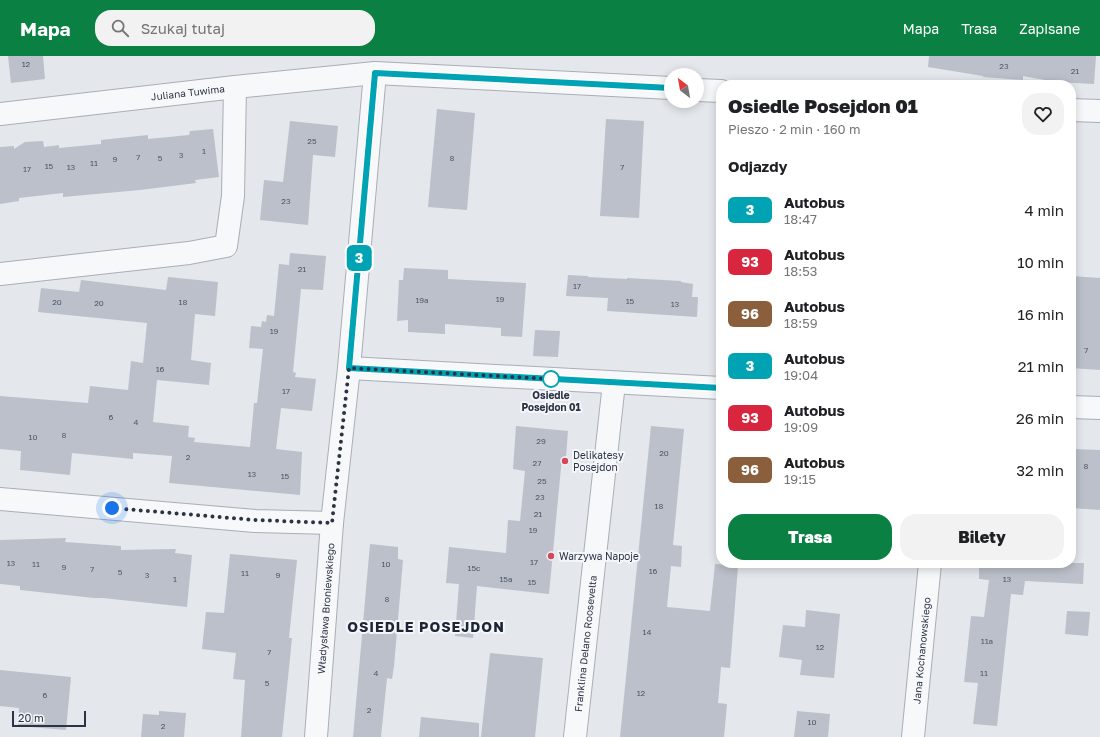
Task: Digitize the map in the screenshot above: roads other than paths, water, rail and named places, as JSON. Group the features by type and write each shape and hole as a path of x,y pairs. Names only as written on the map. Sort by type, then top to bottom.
{"street":[{"name":"Juliana Tuwima","path":"0,114 235,87 375,73 664,88"},
{"name":"Władysława Broniewskiego","path":"316,737 332,523 349,368 375,73"},
{"path":"0,274 189,253 226,246 233,196 235,87"},
{"path":"704,90 716,91"},
{"path":"1076,110 1100,112"},
{"path":"349,368 716,388"},
{"name":"Franklina Delano Roosevelta","path":"575,737 614,383"},
{"path":"1076,407 1100,408"},
{"path":"0,499 255,520 332,523"},
{"name":"Jana Kochanowskiego","path":"913,737 930,568"}],"place":[{"name":"Osiedle Posejdon 01","path":"551,379"},
{"name":"Delikatesy Posejdon","path":"565,461"},
{"name":"Warzywa Napoje","path":"551,556"}],"district":[{"name":"OSIEDLE POSEJDON","path":"426,627"}]}
